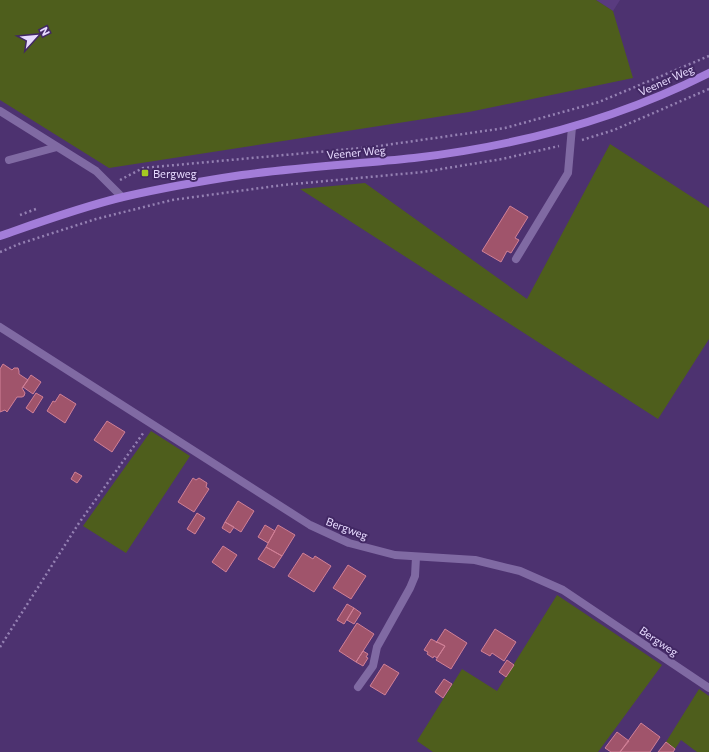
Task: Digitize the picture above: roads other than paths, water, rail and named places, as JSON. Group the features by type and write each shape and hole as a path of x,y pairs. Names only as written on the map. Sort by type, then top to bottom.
{"main road":[{"name":"Veener Weg","path":"0,236 70,212 122,197 176,185 243,175 414,158 466,151 533,137 606,117 648,101 709,73"}],"street":[{"path":"0,111 96,171 122,197"},
{"path":"516,259 568,173 572,127"},
{"path":"9,160 57,147"},
{"name":"Bergweg","path":"0,327 310,525 349,543 395,555 475,560 520,572 563,590 709,688"},
{"path":"358,686 373,666 377,647 410,588 415,576 416,556"}],"place":[{"name":"Bergweg","path":"145,173"}]}
